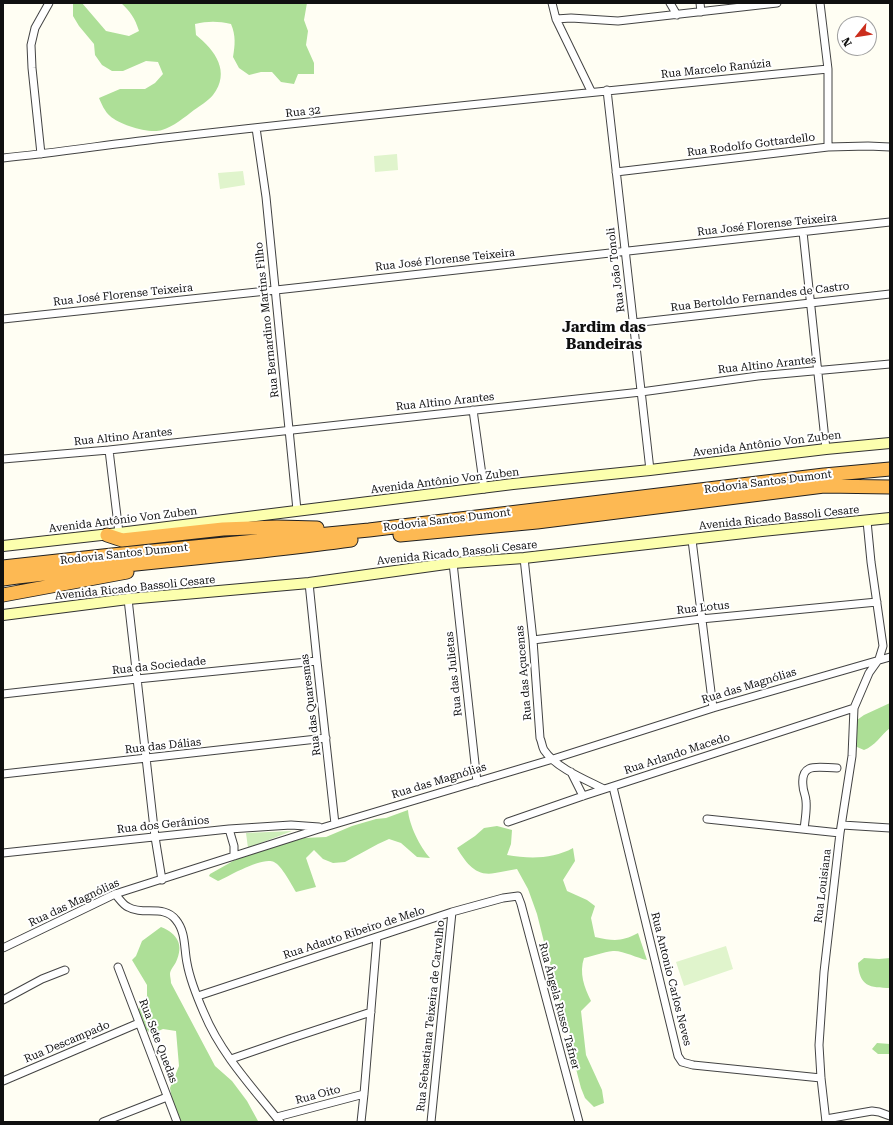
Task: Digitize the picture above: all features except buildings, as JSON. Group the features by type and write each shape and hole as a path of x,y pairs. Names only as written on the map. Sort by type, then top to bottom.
{"highway":[{"name":"Rodovia Santos Dumont","path":"3,568 104,556 369,530 808,477 890,469"},
{"name":"Rodovia Santos Dumont","path":"3,579 78,569 260,552 364,538 537,522 824,486 890,486"},
{"path":"113,534 122,540 223,529 269,527 369,530"},
{"path":"3,595 124,573 143,571 159,562"}],"street":[{"path":"41,154 31,45 35,28 48,3"},
{"path":"552,3 556,19 590,91"},
{"path":"670,3 677,15"},
{"path":"700,3 701,12"},
{"path":"556,19 571,18 618,21 777,3"},
{"path":"820,3 828,69 828,147"},
{"name":"Rua Marcelo Ranúzia","path":"607,90 828,69"},
{"name":"Rua 32","path":"3,158 155,139 607,90"},
{"name":"Rua João Tonoli","path":"607,90 650,470"},
{"name":"Rua Bernardino Martins Filho","path":"256,128 266,197 276,290 297,510"},
{"name":"Rua Rodolfo Gottardello","path":"616,172 828,147 890,147"},
{"name":"Rua José Florense Teixeira","path":"3,319 890,222"},
{"path":"802,232 826,449"},
{"name":"Rua Bertoldo Fernandes de Castro","path":"633,323 890,294"},
{"name":"Rua Altino Arantes","path":"3,460 109,450 289,429 641,392 758,376 890,364"},
{"path":"473,410 484,489"},
{"name":"Avenida Antônio Von Zuben","path":"3,546 484,489 513,484 890,443"},
{"path":"109,450 113,534"},
{"name":"Avenida Ricado Bassoli Cesare","path":"3,615 128,599 309,583 453,563 524,558 890,518"},
{"path":"867,521 871,562 883,646 879,659"},
{"path":"692,540 713,708"},
{"name":"Rua das Açucenas","path":"524,558 540,738 544,749 553,759 571,772 604,789"},
{"name":"Rua das Julietas","path":"453,563 477,782"},
{"name":"Rua das Quaresmas","path":"309,583 335,824"},
{"path":"128,599 155,837 162,880"},
{"name":"Rua Lotus","path":"532,640 701,618 877,602"},
{"name":"Rua das Magnólias","path":"3,948 115,894 325,827 553,759 713,708 890,657"},
{"name":"Rua Louisiana","path":"826,1120 821,1078 820,1045 824,972 840,833 852,756 854,708 869,674 879,659"},
{"name":"Rua da Sociedade","path":"3,694 317,661"},
{"name":"Rua Arlando Macedo","path":"508,822 604,789 854,708"},
{"name":"Rua das Dálias","path":"3,774 326,738"},
{"path":"804,829 806,800 802,776 805,770 811,767 837,768"},
{"name":"Rua das Açucenas","path":"571,772 583,796"},
{"name":"Rua Antonio Carlos Neves","path":"613,787 678,1056 682,1062 693,1065 821,1078"},
{"path":"707,819 840,833"},
{"name":"Rua dos Gerânios","path":"3,853 229,829 291,825 325,827"},
{"path":"842,825 890,828"},
{"path":"229,829 234,846 234,856"},
{"path":"115,894 127,907 172,914 178,922 184,938 187,964 204,1013 212,1029 221,1046 278,1120"},
{"name":"Rua Adauto Ribeiro de Melo","path":"198,996 452,912 503,898 518,896"},
{"name":"Rua Ângela Russo Tafner","path":"518,896 533,946 579,1122"},
{"name":"Rua Sebastiana Teixeira de Carvalho","path":"431,1122 452,912"},
{"path":"361,1122 377,937"},
{"name":"Rua Sete Quedas","path":"118,967 177,1122"},
{"path":"3,1000 42,979 65,970"},
{"path":"231,1059 289,1038 371,1012"},
{"name":"Rua Descampado","path":"3,1081 139,1023"},
{"name":"Rua Oito","path":"278,1120 364,1094"},
{"path":"103,1122 167,1096"},
{"path":"826,1120 872,1112 879,1112 890,1116"}],"green space":[{"path":"73,3 82,3 106,31 129,36 139,31 132,15 121,3 307,3 304,20 308,31 306,45 314,63 314,74 298,74 294,84 281,82 272,72 261,72 249,75 239,68 233,57 235,40 231,24 222,22 204,22 195,24 196,35 209,47 221,70 221,78 213,95 179,122 170,127 156,131 135,128 121,123 110,116 99,98 120,89 145,89 155,83 163,74 158,62 146,61 123,71 112,71 102,65 95,55 94,44 73,16"},
{"path":"397,154 398,170 375,172 374,156"},
{"path":"243,171 245,185 220,189 218,173"},
{"path":"890,703 890,728 868,748 864,750 857,747 852,736 857,720 864,715"},
{"path":"408,810 410,822 416,836 422,848 430,858 417,857 401,843 389,839 345,862 333,863 323,859 314,850 306,858 316,887 296,892 280,867 274,862 269,861 254,864 218,881 209,876 242,856 304,838 326,837 352,826 376,819 386,818"},
{"path":"497,826 512,830 511,844 507,855 541,857 565,852 573,848 575,861 563,880 567,891 587,900 595,906 591,918 595,937 617,940 627,938 638,933 647,960 617,951 584,958 582,975 591,1001 581,1011 586,1055 602,1090 604,1103 594,1107 585,1098 581,1088 575,1065 569,1030 560,1007 559,994 551,972 550,961 537,914 528,889 517,869 488,874 482,873 472,868 468,864 457,848 484,828"},
{"path":"292,831 248,848 246,833"},
{"path":"161,927 172,933 179,945 176,962 170,972 171,983 215,1066 232,1081 247,1101 258,1121 257,1122 181,1122 174,1110 170,1088 179,1066 176,1031 163,1029 151,1034 143,1027 137,1017 140,1005 147,996 147,985 132,960 136,956 142,941"},
{"path":"726,946 733,969 684,986 676,962"},
{"path":"864,958 890,958 890,988 871,986 863,981 858,963"},
{"path":"877,1043 890,1044 890,1054 878,1054 872,1049"}],"district":[{"name":"Jardim das Bandeiras","path":"604,336"}]}
